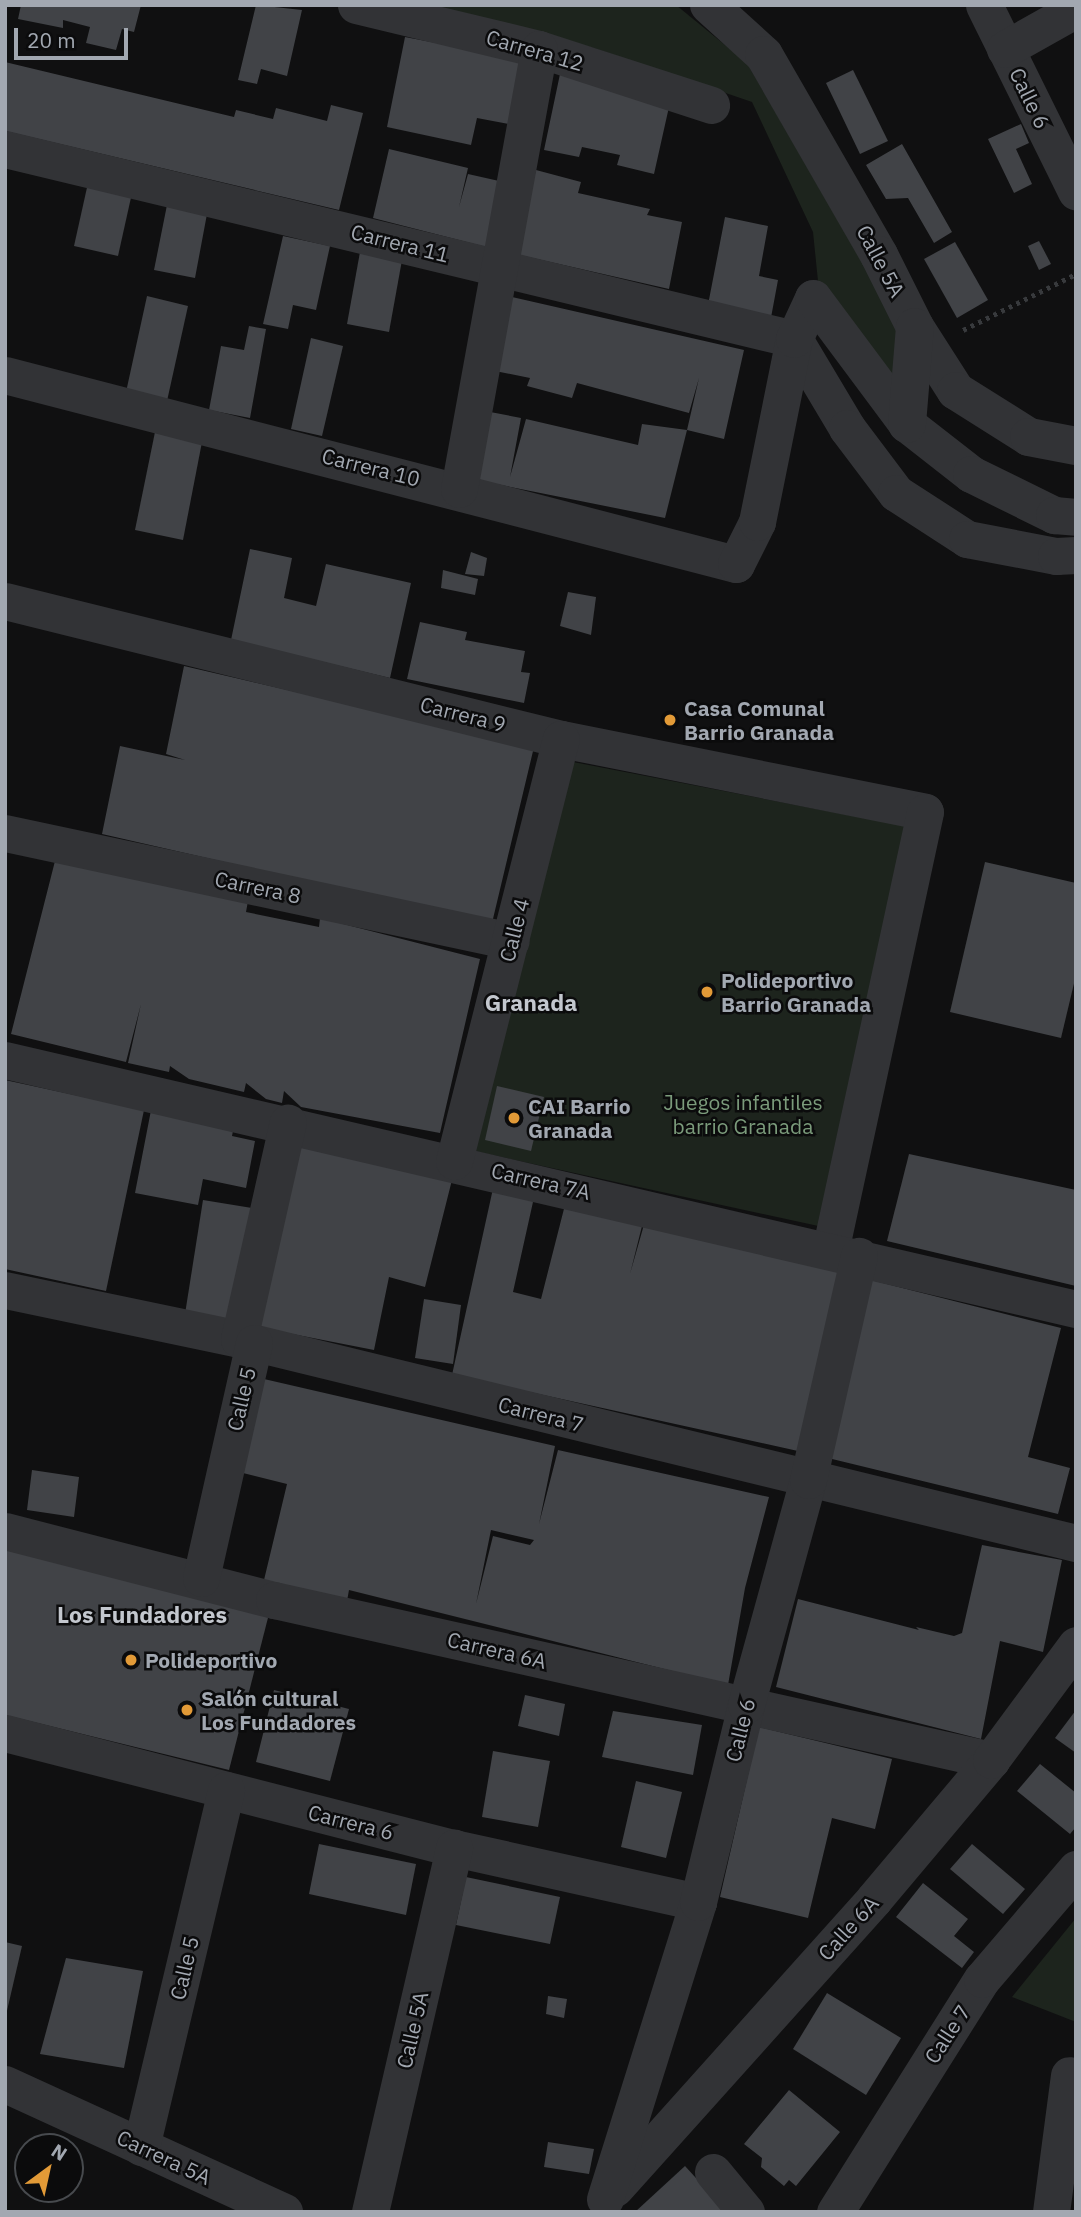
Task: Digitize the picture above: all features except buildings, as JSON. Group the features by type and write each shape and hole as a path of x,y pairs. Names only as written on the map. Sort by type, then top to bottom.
{"street":[{"name":"Carrera 12","path":"356,5 539,49 711,105"},
{"name":"Calle 5A","path":"709,5 764,55 879,255 921,337 956,391 1029,438 1076,446"},
{"name":"Calle 6","path":"984,5 1076,191"},
{"path":"1006,49 1076,9"},
{"path":"459,489 539,49"},
{"name":"Carrera 11","path":"5,149 794,339"},
{"path":"1076,517 1055,514 971,474 907,424 813,298 794,339 847,428 896,493 967,539 1056,556 1076,555"},
{"path":"907,424 921,337"},
{"name":"Carrera 10","path":"5,375 459,489 736,564 757,522 794,339"},
{"name":"Carrera 9","path":"5,601 561,739 925,812"},
{"name":"Calle 4","path":"454,1161 561,739"},
{"name":"Calle 6","path":"598,2205 698,1902 746,1705 808,1480 845,1253 925,812"},
{"name":"Carrera 8","path":"5,833 511,941"},
{"name":"Carrera 7A","path":"5,1060 288,1122 1076,1309"},
{"name":"Calle 5","path":"201,1578 288,1122"},
{"name":"Carrera 7","path":"5,1290 246,1341 808,1480 1076,1543"},
{"name":"Carrera 6A","path":"5,1531 201,1578 274,1600 991,1760"},
{"name":"Calle 6A","path":"598,2205 874,1899 991,1760 1076,1645"},
{"name":"Carrera 6","path":"5,1733 454,1848 698,1902"},
{"name":"Calle 5","path":"141,2147 226,1790"},
{"name":"Calle 5A","path":"370,2212 454,1848"},
{"name":"Calle 7","path":"835,2212 982,1979 1076,1869"},
{"path":"1051,2212 1069,2075"},
{"name":"Carrera 5A","path":"5,2084 284,2212"},
{"path":"713,2172 746,2212"}],"path":[{"path":"921,337 1076,274"}],"green space":[{"path":"426,5 676,5 747,63 902,332 899,408 819,291 813,232 752,102 594,48"},
{"name":"Polideportivo Barrio Granada","path":"573,762 936,832 846,1232 474,1151"},
{"path":"1076,1918 1076,2022 1012,1997"}],"place":[{"name":"Casa Comunal Barrio Granada","path":"670,720"},
{"name":"Polideportivo Barrio Granada","path":"707,992"},
{"name":"CAI Barrio Granada","path":"514,1118"},
{"name":"Polideportivo","path":"131,1660"},
{"name":"Salón cultural Los Fundadores","path":"187,1710"}],"district":[{"name":"Granada","path":"531,1002"},
{"name":"Los Fundadores","path":"142,1614"}],"park label":[{"name":"Juegos infantiles barrio Granada","path":"743,1114"}]}
